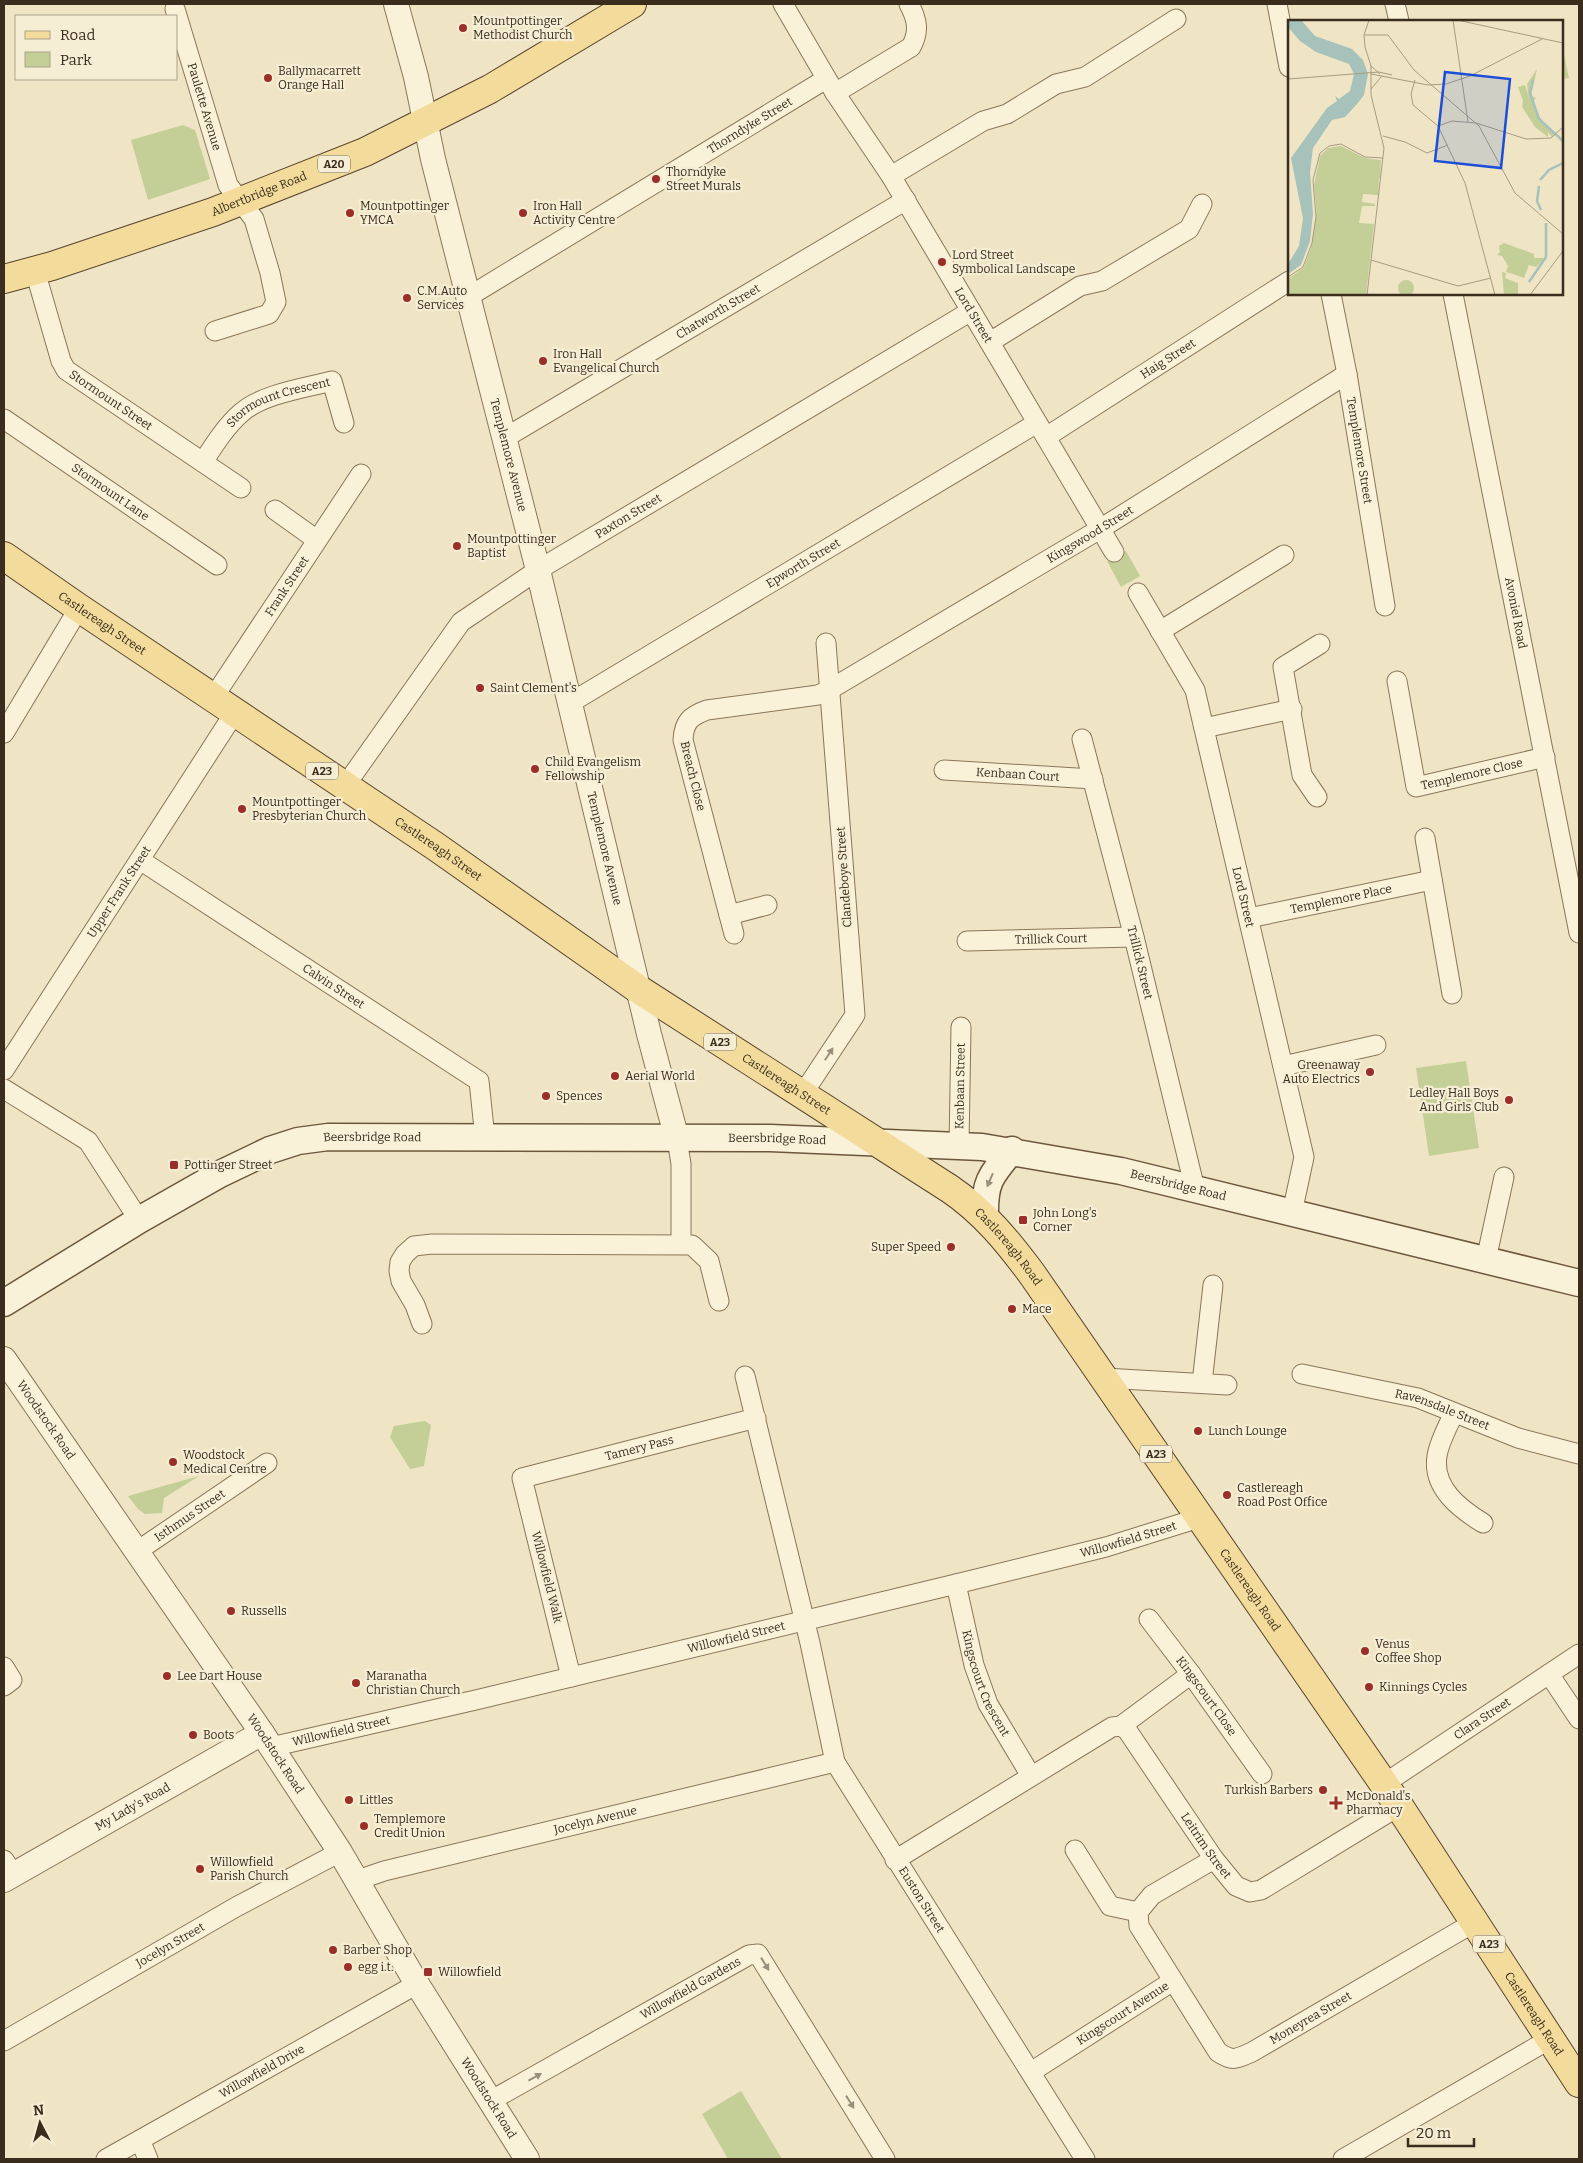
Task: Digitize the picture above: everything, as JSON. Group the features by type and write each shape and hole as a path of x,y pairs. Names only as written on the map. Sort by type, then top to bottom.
{"main road":[{"name":"Albertbridge Road","path":"4,279 35,271 241,202 365,152 490,88 632,4"},
{"name":"Castlereagh Street","path":"4,556 435,846 638,989 873,1141"},
{"name":"Beersbridge Road","path":"4,1303 139,1220 220,1174 270,1150 298,1141 328,1137 770,1138 873,1141 1012,1150 1087,1164 1194,1189 1579,1283"},
{"name":"Castlereagh Road","path":"873,1141 950,1189 985,1217 1032,1274 1399,1806 1579,2083"},
{"path":"985,1217 984,1193 993,1172 1012,1150"}],"street":[{"name":"Templemore Avenue","path":"396,4 503,439 538,570 638,989 677,1139"},
{"name":"Lord Street","path":"782,4 830,86 906,200 1114,552"},
{"name":"Thorndyke Street","path":"468,297 830,86 911,47 917,38 918,26 909,4"},
{"path":"1277,4 1288,62"},
{"path":"1395,4 1399,20"},
{"name":"Paulette Avenue","path":"175,9 177,15"},
{"name":"Paulette Avenue","path":"178,19 228,185 241,202"},
{"path":"891,176 983,121 1007,114 1056,84 1085,77 1176,19"},
{"name":"Chatworth Street","path":"503,439 906,200"},
{"path":"215,331 268,314 276,302 270,273 254,219 241,202"},
{"path":"990,342 1080,286 1102,281 1188,229 1202,204"},
{"name":"Stormount Street","path":"35,271 61,361 66,370 242,488"},
{"name":"Haig Street","path":"1042,430 1288,282"},
{"name":"Templemore Street","path":"1331,295 1347,374 1385,606"},
{"name":"Avoniel Road","path":"1453,295 1579,933"},
{"name":"Paxton Street","path":"344,786 462,622 538,570 971,311"},
{"name":"Kingswood Street","path":"829,690 1100,529 1347,374"},
{"name":"Stormount Crescent","path":"203,462 241,412 263,399 332,381 344,423"},
{"name":"Stormount Lane","path":"4,419 217,565"},
{"name":"Epworth Street","path":"570,703 1042,430"},
{"name":"Frank Street","path":"224,705 317,540 361,474"},
{"path":"275,510 317,540"},
{"path":"1160,631 1284,555"},
{"name":"Lord Street","path":"1138,593 1195,690 1304,1157 1292,1213"},
{"path":"4,733 79,608"},
{"name":"Clandeboye Street","path":"802,1095 855,1015 826,643"},
{"path":"1317,797 1302,775 1292,709 1283,667 1320,644"},
{"name":"Templemore Close","path":"1397,681 1416,787 1545,757"},
{"name":"Breach Close","path":"734,934 683,740 684,728 688,720 696,714 707,710 818,695 829,690"},
{"name":"Upper Frank Street","path":"4,1070 140,860 224,705"},
{"path":"1204,728 1292,709"},
{"name":"Trillick Street","path":"1082,739 1134,937 1194,1189"},
{"name":"Kenbaan Court","path":"944,770 1093,779"},
{"path":"1425,838 1452,994"},
{"name":"Calvin Street","path":"140,860 479,1081 486,1138"},
{"name":"Templemore Place","path":"1249,918 1432,880"},
{"path":"729,915 767,905"},
{"name":"Trillick Court","path":"967,941 1134,937"},
{"name":"Kenbaan Street","path":"958,1146 961,1027"},
{"path":"1283,1066 1376,1045"},
{"path":"4,1089 88,1140 139,1220"},
{"path":"677,1139 681,1164 681,1244"},
{"path":"1486,1260 1504,1177"},
{"path":"422,1324 415,1305 401,1281 400,1262 405,1254 414,1246 432,1244 692,1245 709,1261 719,1301"},
{"path":"1202,1383 1213,1285"},
{"name":"Woodstock Road","path":"4,1359 266,1740 340,1852 418,1984 527,2159"},
{"name":"Ravensdale Street","path":"1302,1374 1401,1393 1434,1403 1454,1413 1518,1438 1579,1454"},
{"name":"Euston Street","path":"745,1376 805,1620 835,1762 1085,2159"},
{"path":"1104,1378 1228,1385"},
{"path":"1454,1413 1437,1454 1436,1465 1439,1479 1447,1494 1457,1505 1483,1523"},
{"name":"Tamery Pass","path":"522,1478 756,1418"},
{"name":"Isthmus Street","path":"136,1552 267,1463"},
{"name":"Willowfield Walk","path":"522,1478 571,1677"},
{"name":"Willowfield Street","path":"266,1740 571,1677 1106,1547 1199,1518"},
{"name":"Kingscourt Crescent","path":"956,1584 974,1665 988,1704 1031,1776"},
{"name":"Kingscourt Close","path":"1149,1619 1191,1674 1262,1774"},
{"name":"Clara Street","path":"1384,1784 1579,1654"},
{"path":"4,1667 12,1680 4,1686"},
{"path":"895,1860 1112,1727 1121,1726 1191,1674"},
{"path":"1550,1674 1579,1719"},
{"name":"Leitrim Street","path":"1121,1726 1127,1730 1214,1859 1236,1886 1250,1892 1261,1890 1399,1806"},
{"name":"My Lady's Road","path":"7,1872 266,1740"},
{"name":"Jocelyn Avenue","path":"358,1880 393,1869 835,1762"},
{"path":"1075,1850 1110,1906 1138,1912 1152,1895 1214,1859"},
{"name":"Jocelyn Street","path":"4,2041 236,1907 340,1852"},
{"name":"Kingscourt Avenue","path":"1031,2072 1173,1981 1139,1926 1138,1912"},
{"name":"Moneyrea Street","path":"1173,1981 1218,2052 1228,2059 1237,2059 1475,1922"},
{"name":"Willowfield Gardens","path":"492,2100 750,1955 758,1954 885,2159"},
{"name":"Willowfield Drive","path":"106,2159 418,1984"},
{"path":"1343,2159 1550,2039"},
{"path":"140,2140 148,2159"}],"green space":[{"path":"1563,54 1564,55 1569,78 1563,79"},
{"path":"183,125 195,130 210,179 148,200 131,140"},
{"path":"1126,551 1140,576 1121,587 1107,561"},
{"path":"1466,1061 1479,1148 1429,1156 1416,1068"},
{"path":"425,1421 431,1425 424,1466 410,1469 390,1437 394,1426"},
{"path":"199,1476 164,1498 162,1513 145,1514 138,1509 128,1496"},
{"path":"741,2091 782,2159 728,2159 702,2114"}],"place":[{"name":"Mountpottinger Methodist Church","path":"463,28"},
{"name":"Ballymacarrett Orange Hall","path":"268,78"},
{"name":"Thorndyke Street Murals","path":"656,179"},
{"name":"Mountpottinger YMCA","path":"350,213"},
{"name":"Iron Hall Activity Centre","path":"523,213"},
{"name":"Lord Street Symbolical Landscape","path":"942,262"},
{"name":"C.M.Auto Services","path":"407,298"},
{"name":"Iron Hall Evangelical Church","path":"543,361"},
{"name":"Mountpottinger Baptist","path":"457,546"},
{"name":"Saint Clement's","path":"480,688"},
{"name":"Child Evangelism Fellowship","path":"535,769"},
{"name":"Mountpottinger Presbyterian Church","path":"242,809"},
{"name":"Greenaway Auto Electrics","path":"1370,1072"},
{"name":"Aerial World","path":"615,1076"},
{"name":"Spences","path":"546,1096"},
{"name":"Ledley Hall Boys And Girls Club","path":"1509,1100"},
{"name":"Pottinger Street","path":"174,1165"},
{"name":"John Long's Corner","path":"1023,1220"},
{"name":"Super Speed","path":"951,1247"},
{"name":"Mace","path":"1012,1309"},
{"name":"Lunch Lounge","path":"1198,1431"},
{"name":"Woodstock Medical Centre","path":"173,1462"},
{"name":"Castlereagh Road Post Office","path":"1227,1495"},
{"name":"Russells","path":"231,1611"},
{"name":"Venus Coffee Shop","path":"1365,1651"},
{"name":"Lee Dart House","path":"167,1676"},
{"name":"Maranatha Christian Church","path":"356,1683"},
{"name":"Kinnings Cycles","path":"1369,1687"},
{"name":"Boots","path":"193,1735"},
{"name":"Turkish Barbers","path":"1323,1790"},
{"name":"Littles","path":"349,1800"},
{"name":"McDonald's Pharmacy","path":"1336,1803"},
{"name":"Templemore Credit Union","path":"364,1826"},
{"name":"Willowfield Parish Church","path":"200,1869"},
{"name":"Barber Shop","path":"333,1950"},
{"name":"egg i.t.","path":"348,1967"},
{"name":"Willowfield","path":"428,1972"}]}
